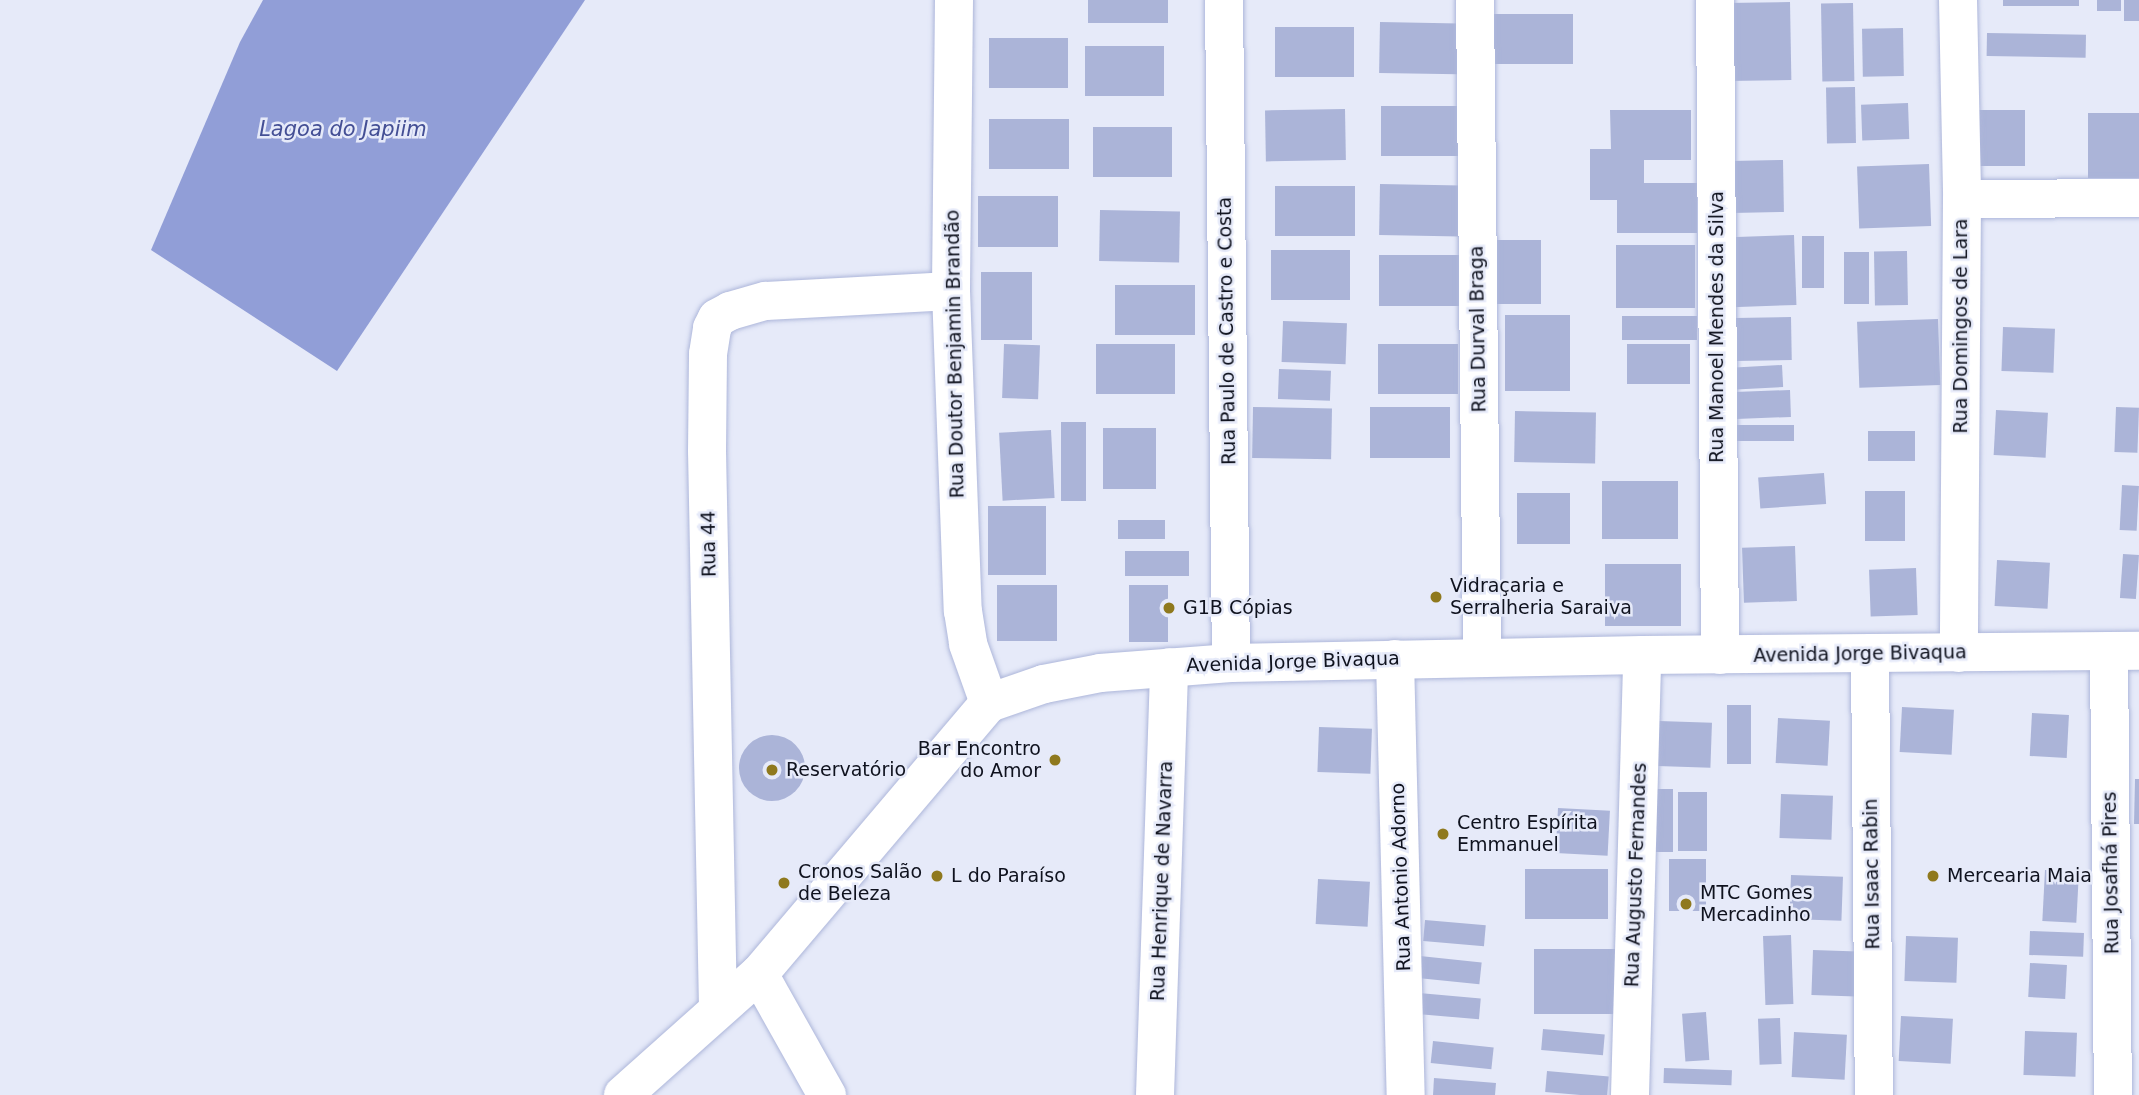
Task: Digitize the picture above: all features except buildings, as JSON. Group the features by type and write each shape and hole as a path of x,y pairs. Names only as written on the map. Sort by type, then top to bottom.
{"street":[{"name":"Rua Doutor Benjamin Brandão","path":"954,0 951,291 963,611 968,644 989,703"},
{"name":"Rua Paulo de Castro e Costa","path":"1224,0 1231,663"},
{"name":"Rua Durval Braga","path":"1475,0 1482,658"},
{"name":"Rua Manoel Mendes da Silva","path":"1714,0 1720,655"},
{"name":"Rua Domingos de Lara","path":"1958,0 1962,199 1959,653"},
{"path":"1962,199 2139,198"},
{"name":"Rua 44","path":"718,1008 707,451 708,354 712,328 717,318 730,311 766,301 951,291"},
{"name":"Avenida Jorge Bivaqua","path":"989,703 1044,684 1100,673 1231,663 1642,655 2124,651"},
{"name":"Rua Josafhá Pires","path":"2113,1095 2124,651"},
{"name":"Rua Isaac Rabin","path":"1870,653 1874,1095"},
{"name":"Rua Augusto Fernandes","path":"1630,1095 1642,655"},
{"name":"Rua Antonio Adorno","path":"1395,659 1406,1095"},
{"name":"Rua Henrique de Navarra","path":"1155,1095 1169,667"},
{"path":"623,1095 759,974 989,703"},
{"path":"759,974 827,1095"}],"water":[{"name":"Lagoa do Japiim","path":"263,0 585,0 337,371 151,250 240,42"}],"place":[{"name":"Vidraçaria e Serralheria Saraiva","path":"1436,597"},
{"name":"G1B Cópias","path":"1169,608"},
{"name":"Bar Encontro do Amor","path":"1055,760"},
{"name":"Reservatório","path":"772,770"},
{"name":"Centro Espírita Emmanuel","path":"1443,834"},
{"name":"L do Paraíso","path":"937,876"},
{"name":"Mercearia Maia","path":"1933,876"},
{"name":"Cronos Salão de Beleza","path":"784,883"},
{"name":"MTC Gomes Mercadinho","path":"1686,904"}]}
